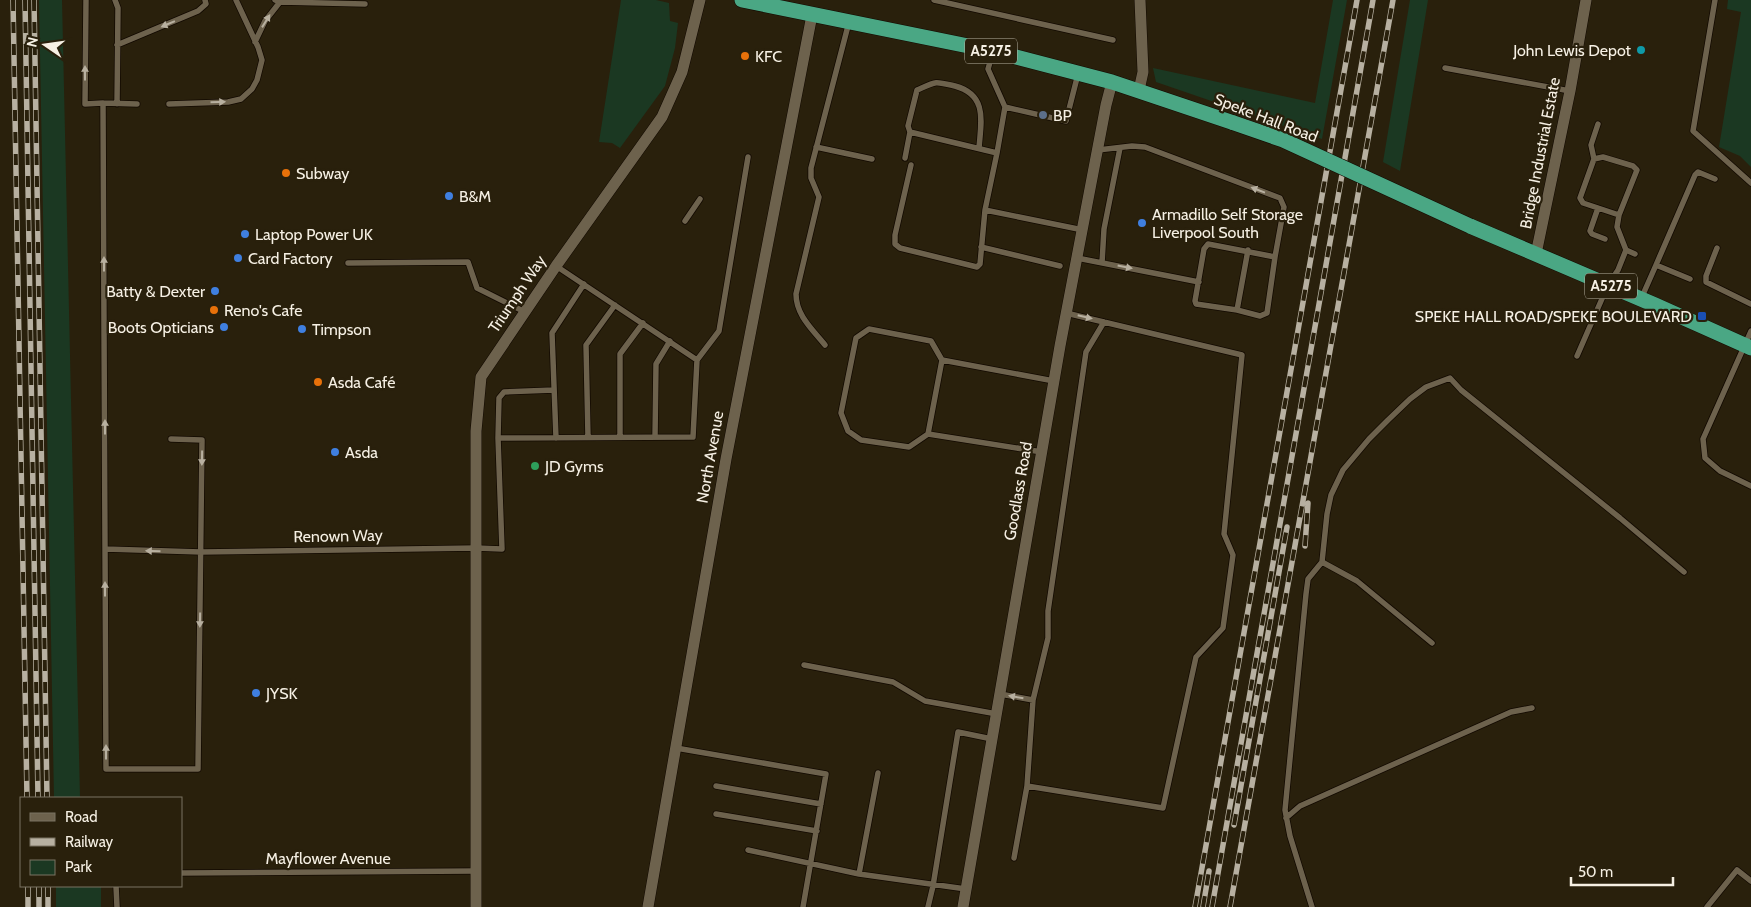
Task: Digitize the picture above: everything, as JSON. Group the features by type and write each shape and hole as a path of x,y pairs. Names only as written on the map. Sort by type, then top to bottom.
{"highway":[{"name":"Speke Hall Road","path":"742,0 993,51 1140,90 1283,140 1470,226 1641,299 1749,341"}],"street":[{"name":"Triumph Way","path":"476,907 476,431 481,377 556,266 662,117 682,72 700,0"},
{"path":"1140,0 1144,72 1140,90"},
{"name":"Bridge Industrial Estate","path":"1536,254 1570,91 1586,0"},
{"name":"North Avenue","path":"648,907 726,459 812,15"},
{"name":"Goodlass Road","path":"963,907 1066,313 1112,82"}],"lane":[{"path":"86,0 85,104 137,104"},
{"path":"115,0 118,8 117,104"},
{"path":"117,46 198,12 206,4 205,0"},
{"path":"169,104 228,102 241,99 252,89 257,80 262,60 236,0"},
{"path":"934,0 1113,40"},
{"path":"1715,0 1693,131 1751,183"},
{"path":"255,42 278,1 365,4"},
{"path":"825,344 801,314 796,305 796,294 819,197 811,178 811,168 849,22"},
{"path":"911,165 895,235 895,244 900,248 977,267 980,264 985,210 1005,108 988,69 993,51"},
{"path":"1445,68 1570,91"},
{"path":"1005,108 1066,120 1078,74"},
{"path":"904,158 910,132 908,126 917,90 935,82 965,89 976,98 981,116 979,148"},
{"path":"103,103 106,768 198,769 202,440 171,439"},
{"path":"1598,124 1592,145 1594,159 1580,198 1583,203 1619,215"},
{"path":"910,132 997,153"},
{"path":"1098,150 1132,146 1144,147 1280,198 1284,207 1267,313 1260,316 1237,310 1196,304 1204,249 1208,244 1248,250 1275,257"},
{"path":"816,147 872,159"},
{"path":"1102,263 1104,229 1120,148"},
{"path":"1594,159 1603,156 1633,166 1637,170 1619,215 1617,228 1626,250 1635,254"},
{"path":"554,390 504,392 499,398 498,438 693,437 697,360 719,331 748,157"},
{"path":"1641,299 1695,175 1698,172 1716,179"},
{"path":"685,222 700,199"},
{"path":"1598,208 1590,231 1592,234 1605,239"},
{"path":"985,210 1083,230"},
{"path":"981,247 1060,266"},
{"path":"1717,248 1706,276 1706,282 1751,304"},
{"path":"1237,310 1248,250"},
{"path":"1577,356 1608,285 1618,270 1626,250"},
{"path":"1077,258 1199,282"},
{"path":"348,263 468,262 477,288 525,312"},
{"path":"1656,265 1690,279"},
{"path":"556,266 697,360"},
{"path":"556,438 552,333 584,284"},
{"path":"588,437 586,345 615,305"},
{"path":"1027,786 1163,808 1196,656 1223,628 1233,555 1224,534 1242,355 1066,313"},
{"path":"1014,858 1027,786 1033,700 1048,638 1048,611 1086,352 1104,322"},
{"path":"620,437 620,354 643,323"},
{"path":"928,434 942,360 931,341 869,329 856,338 841,413 848,431 860,440 909,447 928,434 1042,452"},
{"path":"654,437 656,364 670,341"},
{"path":"1749,341 1703,438 1705,458 1720,471 1751,486"},
{"path":"942,360 1054,381"},
{"path":"1312,907 1286,818 1286,797 1308,579 1322,562 1331,495 1343,470 1369,439 1410,399 1426,387 1450,378 1461,390 1684,572"},
{"name":"Renown Way","path":"105,550 201,552 502,549 498,438"},
{"path":"1322,562 1357,582 1432,643"},
{"path":"804,665 893,682 926,701 996,714"},
{"path":"1000,694 1033,700"},
{"path":"1286,818 1300,806 1511,712 1532,708"},
{"path":"928,907 958,732 992,739"},
{"path":"676,748 826,774 803,907"},
{"path":"858,874 878,773"},
{"path":"716,786 821,804"},
{"path":"716,814 817,831"},
{"path":"748,850 858,874 933,886 966,889"},
{"path":"1707,907 1737,870 1751,881"},
{"name":"Mayflower Avenue","path":"182,873 476,871"},
{"path":"116,887 117,907"}],"green space":[{"path":"39,0 62,0 80,797 54,797"},
{"path":"621,0 656,0 669,3 670,21 678,23 675,48 665,86 620,148 612,143 599,142"},
{"path":"1333,0 1347,0 1322,139 1156,82 1153,68 1315,103"},
{"path":"1410,0 1428,0 1400,171 1383,162"},
{"path":"1728,0 1751,0 1751,167 1740,156 1719,147 1741,12 1727,9"},
{"path":"56,887 101,887 101,907 56,907"}],"railway":[{"path":"13,0 27,797"},
{"path":"25,0 38,797"},
{"path":"34,0 47,797"},
{"path":"1195,907 1357,0"},
{"path":"1212,907 1373,0"},
{"path":"1230,907 1393,0"},
{"path":"1305,546 1308,503"},
{"path":"1234,825 1287,527"},
{"path":"1203,907 1209,871"},
{"path":"28,887 28,907"},
{"path":"39,887 39,907"},
{"path":"48,887 48,907"}],"place":[{"name":"John Lewis Depot","path":"1641,50"},
{"name":"KFC","path":"745,56"},
{"name":"BP","path":"1043,115"},
{"name":"Subway","path":"286,173"},
{"name":"B&M","path":"449,196"},
{"name":"Armadillo Self Storage Liverpool South","path":"1142,223"},
{"name":"Laptop Power UK","path":"245,234"},
{"name":"Card Factory","path":"238,258"},
{"name":"Batty & Dexter","path":"215,291"},
{"name":"Reno's Cafe","path":"214,310"},
{"name":"SPEKE HALL ROAD/SPEKE BOULEVARD","path":"1702,316"},
{"name":"Boots Opticians","path":"224,327"},
{"name":"Timpson","path":"302,329"},
{"name":"Asda Café","path":"318,382"},
{"name":"Asda","path":"335,452"},
{"name":"JD Gyms","path":"535,466"},
{"name":"JYSK","path":"256,693"}]}
